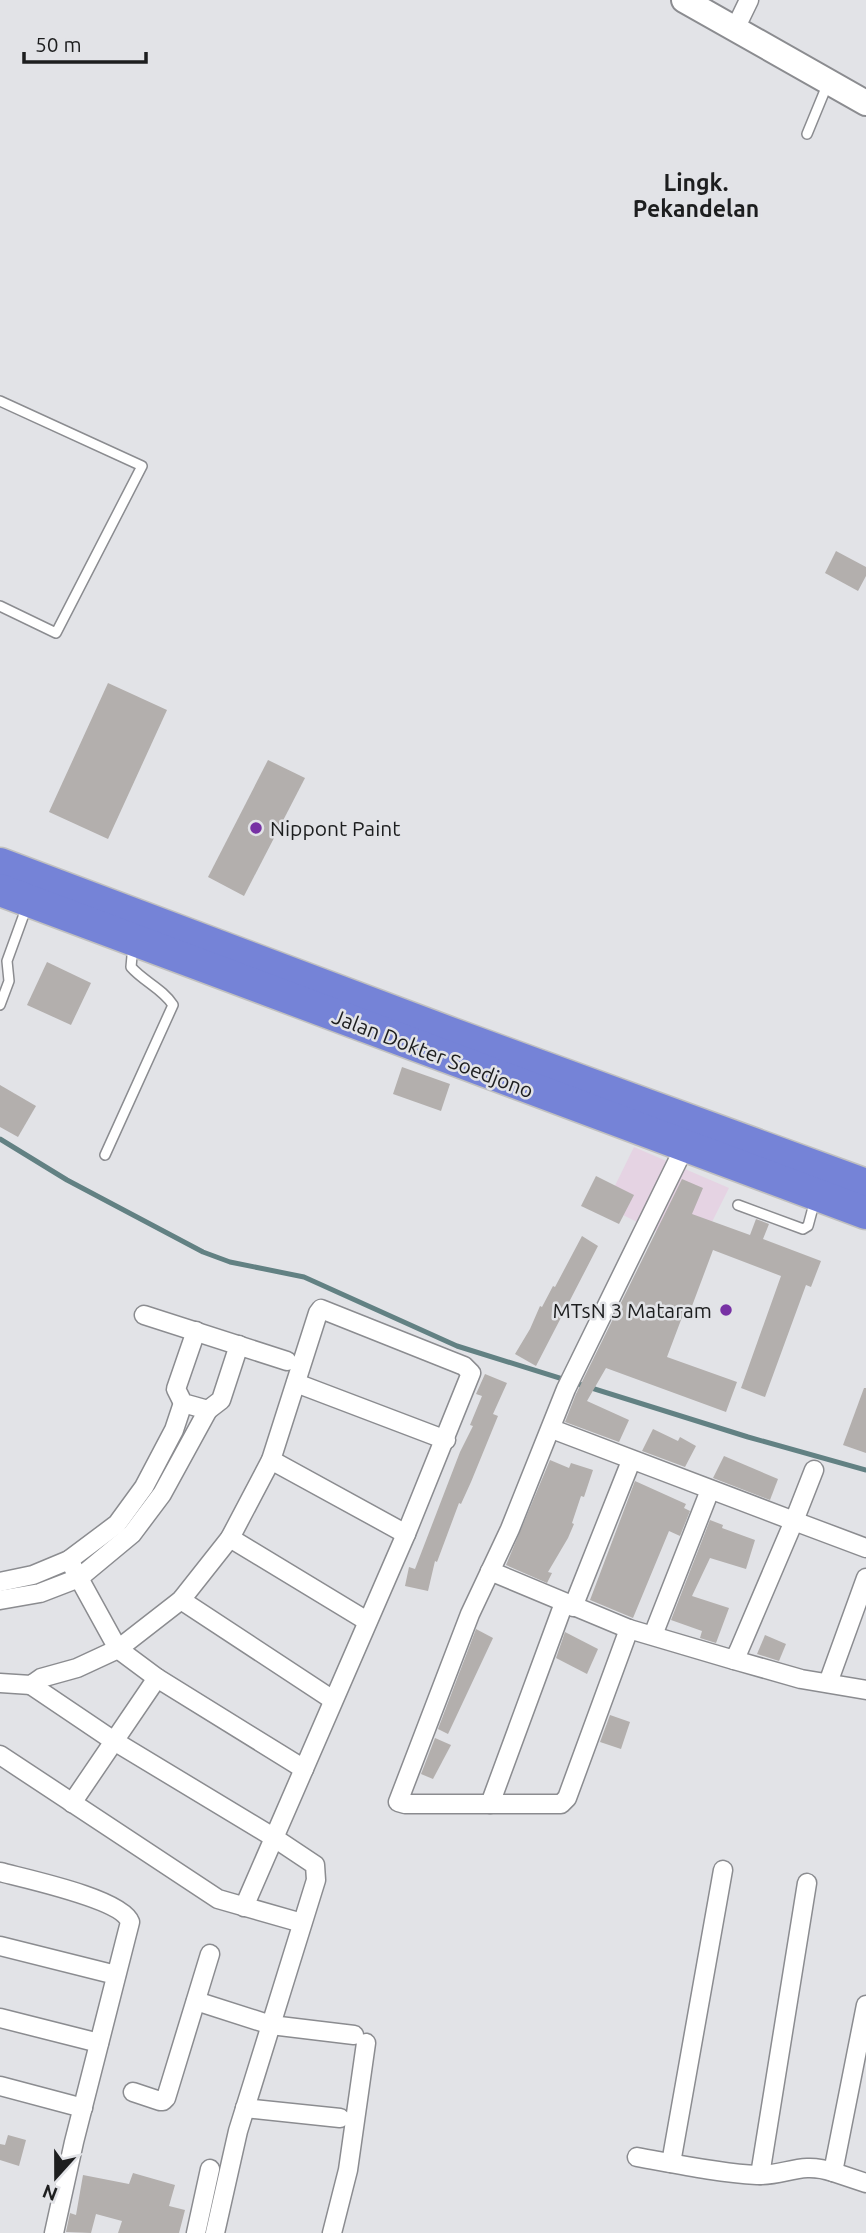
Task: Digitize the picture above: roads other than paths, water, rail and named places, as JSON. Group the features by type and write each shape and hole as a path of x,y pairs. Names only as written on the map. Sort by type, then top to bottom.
{"highway":[{"name":"Jalan Dokter Soedjono","path":"21,886 134,940 404,1029"},
{"name":"Jalan Dokter Soedjono","path":"21,886 442,1043 866,1185"},
{"name":"Jalan Dokter Soedjono","path":"442,1043 685,1146 866,1213"}],"street":[{"path":"684,0 866,103"},
{"path":"735,29 749,0"},
{"path":"629,1629 567,1798 558,1805 400,1804 397,1799 470,1614 552,1429 566,1389 685,1146"},
{"path":"31,1685 41,1678 77,1668 118,1649 181,1600 230,1538 271,1460 321,1309 464,1366 471,1373 446,1440 244,1907"},
{"path":"144,1315 288,1360"},
{"path":"0,1581 33,1575 69,1560 117,1524 144,1487 174,1430 183,1403 176,1389 195,1331"},
{"path":"0,1600 40,1593 79,1578 132,1534 162,1494 208,1410 222,1400 239,1345"},
{"path":"296,1383 446,1440"},
{"path":"183,1403 208,1410"},
{"path":"552,1429 866,1548"},
{"path":"271,1460 406,1534"},
{"path":"490,1804 569,1605 631,1461"},
{"path":"734,1660 814,1470"},
{"path":"653,1635 710,1490"},
{"path":"230,1538 367,1621"},
{"path":"69,1560 118,1649 157,1678 304,1769"},
{"path":"490,1571 629,1629 802,1679 866,1690"},
{"path":"828,1683 866,1578"},
{"path":"181,1600 333,1700"},
{"path":"72,1803 157,1678"},
{"path":"0,1683 31,1685 114,1741 273,1837 315,1866 316,1880 245,2108 215,2233"},
{"path":"0,1755 218,1899 302,1923"},
{"path":"671,2163 723,1870"},
{"path":"0,1872 110,1904 128,1917 130,1922 74,2142 54,2233"},
{"path":"760,2175 807,1883"},
{"path":"0,1946 116,1975"},
{"path":"133,2092 160,2101 166,2098 209,1954"},
{"path":"196,2001 271,2025 360,2039 349,2164 332,2233"},
{"path":"834,2172 866,2005"},
{"path":"0,2018 99,2043"},
{"path":"0,2086 83,2108"},
{"path":"245,2108 340,2118"},
{"path":"637,2157 760,2175 794,2168 816,2168 866,2183"},
{"path":"197,2233 210,2169"}],"lane":[{"path":"807,134 829,81"},
{"path":"0,401 142,466 56,632 0,606"},
{"path":"0,1005 9,981 7,961 21,886"},
{"path":"105,1155 173,1005 168,997 138,976 131,967 134,940"},
{"path":"738,1205 803,1229 808,1226 816,1195"}],"waterway":[{"path":"0,1139 67,1180 203,1252 230,1262 304,1277 457,1346 748,1437 866,1470"}],"place":[{"name":"Nippont Paint","path":"256,828"},
{"name":"MTsN 3 Mataram","path":"726,1310"}],"district":[{"name":"Lingk. Pekandelan","path":"696,195"}]}
